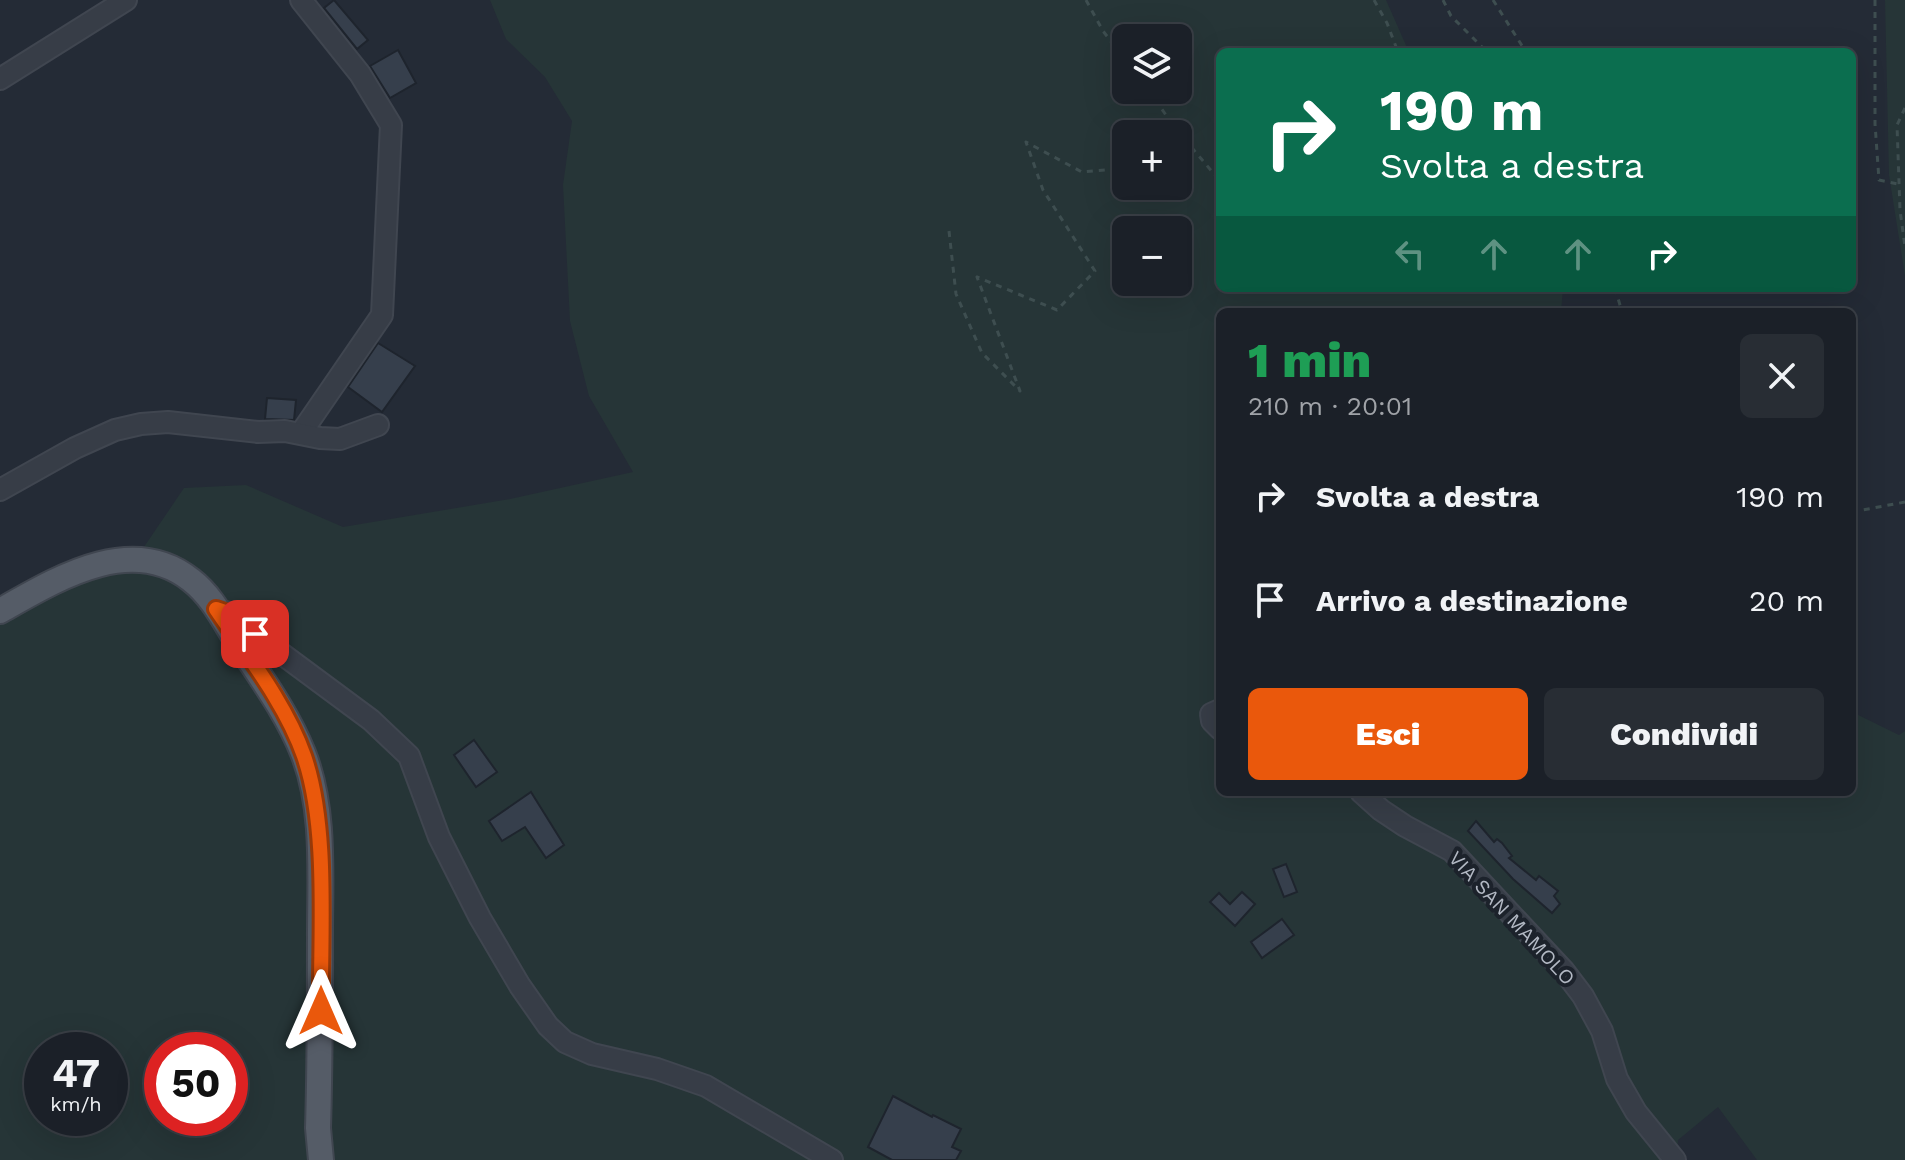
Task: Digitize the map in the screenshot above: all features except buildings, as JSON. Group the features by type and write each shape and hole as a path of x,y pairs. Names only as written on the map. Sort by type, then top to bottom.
{"main road":[{"path":"0,611 78,570 101,563 152,560 174,568 192,581 216,609 292,729 303,753 313,790 320,885 318,1128 321,1160"}],"street":[{"path":"0,79 126,0"},
{"path":"301,0 360,74 391,125 382,315 301,433"},
{"path":"0,490 75,448 115,430 141,424 168,422 340,439 378,425"},
{"path":"216,609 234,615 371,720 409,756 439,837 480,918 520,986 548,1026 565,1042 592,1054 657,1069 706,1086 832,1160"},
{"name":"VIA SAN MAMOLO","path":"1365,796 1405,826 1452,851 1564,971 1583,996 1602,1031 1617,1079 1636,1112 1675,1160"}],"path":[{"path":"1086,0 1112,43"},
{"path":"1374,0 1396,48"},
{"path":"1443,0 1451,16 1483,48"},
{"path":"1493,0 1523,48"},
{"path":"1875,0 1875,124 1879,180 1898,184"},
{"path":"1905,108 1897,125 1898,184 1905,247"},
{"path":"949,231 956,294 982,353 1020,391 977,277 1057,310 1095,271 1043,190 1026,142 1082,172 1112,169"},
{"path":"1192,148 1216,176"},
{"path":"1856,511 1905,502"}],"shaded area":[{"path":"490,0 1386,0 1407,48 1216,48 1216,292 1563,292 1561,308 1216,308 1216,796 1856,796 1856,714 1899,735 1905,731 1905,1160 1757,1160 1718,1107 1678,1140 1677,1160 0,1160 0,622 75,576 129,569 184,488 246,485 343,527 510,499 633,472 589,396 570,321 563,185 572,121 545,77 506,39"},
{"path":"1885,0 1905,0 1905,276 1889,175"}],"route":[{"path":"255,634 234,615 216,609 292,729 311,777 319,856 321,1011"}]}
